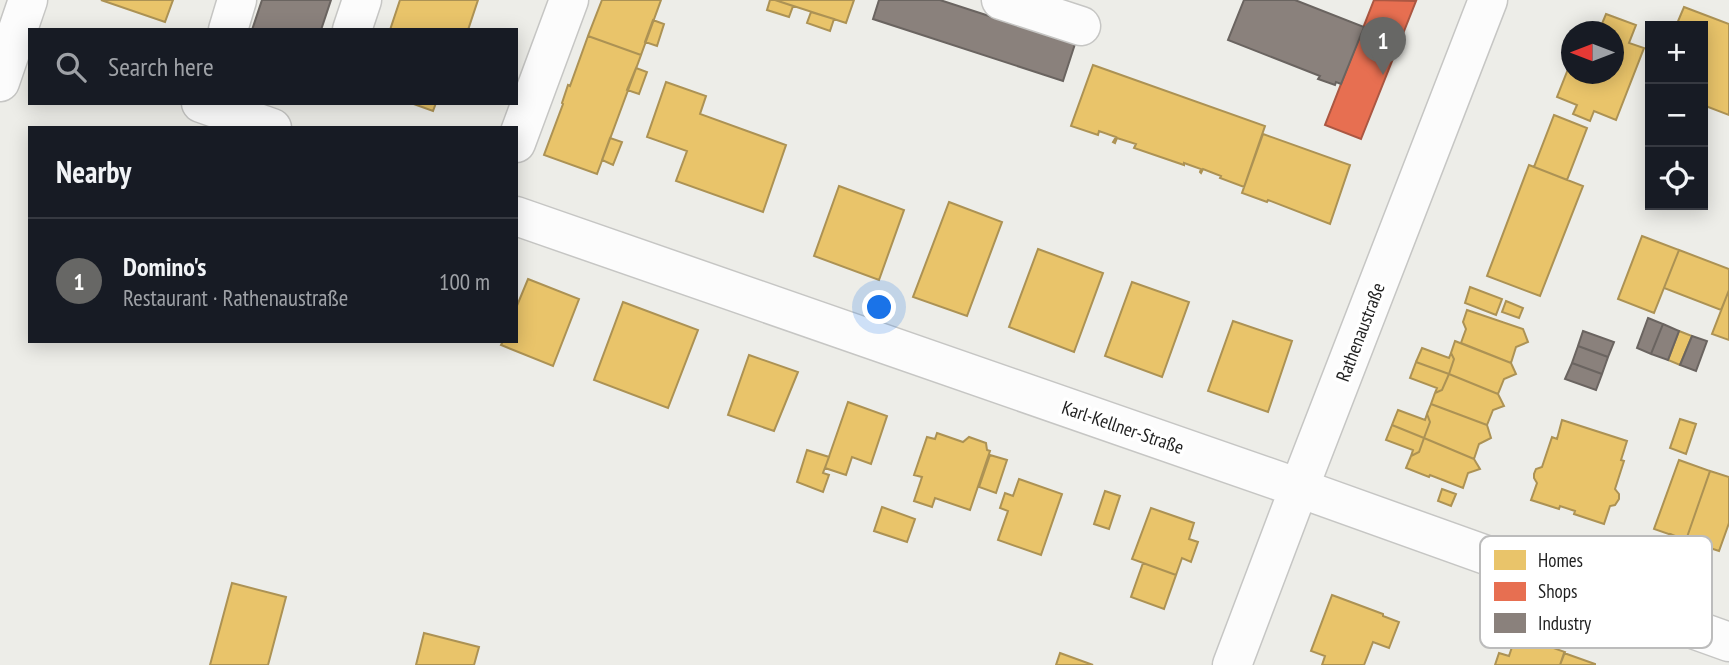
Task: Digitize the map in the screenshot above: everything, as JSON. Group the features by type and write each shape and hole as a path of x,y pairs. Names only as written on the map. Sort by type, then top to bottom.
{"street":[{"path":"0,82 28,0"},
{"path":"229,28 237,0"},
{"path":"353,28 362,0"},
{"path":"518,138 569,0"},
{"path":"1001,0 1081,26"},
{"name":"Rathenaustraße","path":"1232,665 1488,0"},
{"path":"206,105 266,126"},
{"name":"Karl-Kellner-Straße","path":"518,217 1480,553"},
{"name":"Karl-Kellner-Straße","path":"1712,636 1729,642"}],"building: Homes":[{"path":"101,0 173,0 165,22"},
{"path":"400,0 478,0 469,28 391,28"},
{"path":"602,0 661,0 641,55 588,36"},
{"path":"770,0 793,6 789,17 767,10"},
{"path":"775,0 854,0 846,23"},
{"path":"1684,7 1729,24 1729,115 1708,107 1708,21 1678,21"},
{"path":"811,12 834,19 830,31 807,23"},
{"path":"1606,14 1636,25 1629,43 1644,48 1616,120 1594,111 1590,121 1573,114 1577,105 1557,97 1562,84 1624,84 1624,21 1603,21"},
{"path":"653,20 664,24 657,46 645,42"},
{"path":"588,36 641,55 597,174 544,155"},
{"path":"1093,65 1265,126 1244,187 1203,169 1201,173 1201,169 1134,148 1136,144 1117,138 1115,143 1113,142 1116,137 1099,131 1098,135 1071,126"},
{"path":"636,68 647,72 639,94 627,90"},
{"path":"666,82 706,96 700,114 786,145 763,212 676,181 687,151 647,137"},
{"path":"416,105 435,105 433,111"},
{"path":"1554,115 1587,128 1567,180 1534,167"},
{"path":"1263,134 1350,165 1330,224 1242,193"},
{"path":"610,138 622,142 613,165 602,160"},
{"path":"1529,165 1583,186 1540,296 1487,276"},
{"path":"839,186 904,210 879,280 814,256"},
{"path":"949,202 1002,222 967,316 913,297"},
{"path":"1642,236 1679,250 1654,313 1618,299"},
{"path":"1038,249 1103,273 1074,352 1009,327"},
{"path":"1679,250 1729,269 1729,290 1721,310 1664,288"},
{"path":"528,279 579,299 553,366 501,345 518,343 518,303"},
{"path":"1132,282 1189,302 1162,377 1105,356"},
{"path":"1470,287 1502,299 1496,315 1465,303"},
{"path":"1729,290 1729,340 1712,334"},
{"path":"1506,301 1523,308 1519,318 1502,312"},
{"path":"623,302 698,330 668,408 594,380"},
{"path":"1467,310 1523,329 1528,342 1516,347 1511,363 1461,343 1466,329 1463,322"},
{"path":"1233,321 1292,341 1268,412 1208,391"},
{"path":"1679,331 1692,336 1680,365 1668,360"},
{"path":"1455,341 1511,363 1516,374 1504,379 1498,394 1449,374 1454,359 1451,353"},
{"path":"1422,348 1449,358 1451,353 1454,359 1449,374 1416,362"},
{"path":"749,355 798,372 774,431 728,415"},
{"path":"1416,362 1449,374 1442,390 1435,393 1437,388 1410,378"},
{"path":"1449,374 1498,394 1504,406 1493,410 1487,425 1431,404 1435,393 1442,390"},
{"path":"848,402 887,416 871,464 852,457 846,475 825,468"},
{"path":"1431,404 1487,425 1491,438 1479,444 1474,459 1424,438 1430,422 1427,414"},
{"path":"1398,410 1425,420 1427,414 1430,422 1424,438 1392,425"},
{"path":"1680,419 1696,424 1686,454 1670,448"},
{"path":"1562,420 1627,441 1615,489 1619,499 1615,505 1610,506 1604,524 1574,514 1575,511 1560,506 1559,509 1531,500 1537,483 1534,474 1536,469 1542,467 1552,437 1557,439"},
{"path":"1392,425 1424,438 1419,452 1411,456 1413,450 1386,440"},
{"path":"937,433 963,442 969,437 986,443 987,450 990,451 970,510 935,498 932,507 914,501 922,477 914,475 927,437 935,439"},
{"path":"1424,438 1474,459 1480,469 1468,473 1463,488 1406,468 1411,456 1419,452"},
{"path":"807,450 829,457 823,473 829,475 823,492 797,482"},
{"path":"990,455 1007,460 996,493 979,487"},
{"path":"1679,460 1710,471 1687,536 1674,536 1654,529"},
{"path":"1710,471 1729,477 1729,523 1719,551 1712,549 1712,536 1687,536"},
{"path":"1019,479 1062,494 1041,555 998,540 1008,511 1000,508 1005,493 1013,496"},
{"path":"1442,489 1456,494 1451,506 1438,501"},
{"path":"1105,491 1120,496 1109,529 1094,524"},
{"path":"882,507 915,519 907,542 874,531"},
{"path":"1151,508 1194,523 1189,539 1198,542 1191,562 1182,558 1176,575 1132,559"},
{"path":"1143,563 1176,575 1164,609 1131,597"},
{"path":"232,583 286,597 268,665 210,665"},
{"path":"1332,595 1399,622 1389,648 1373,642 1364,665 1322,665 1325,656 1311,651"},
{"path":"424,633 479,647 474,665 416,665"},
{"path":"1512,648 1553,648 1565,652 1560,665 1495,665 1499,653 1509,656"},
{"path":"1060,653 1093,665 1056,665"},
{"path":"1564,653 1595,664 1595,665 1560,665"}],"building: Shops":[{"path":"1374,0 1416,1 1361,139 1325,125"}],"building: Industry":[{"path":"262,0 331,0 322,28 253,28"},
{"path":"879,0 940,0 1075,44 1063,81 873,19"},
{"path":"1244,0 1295,0 1364,27 1341,84 1336,82 1335,85 1318,79 1320,76 1228,40"},
{"path":"1648,318 1663,324 1651,354 1637,348"},
{"path":"1663,324 1679,331 1668,360 1651,354"},
{"path":"1583,331 1614,342 1608,357 1578,346"},
{"path":"1692,336 1707,341 1696,371 1680,365"},
{"path":"1578,346 1608,357 1602,374 1572,363"},
{"path":"1572,363 1602,374 1596,390 1565,379"}],"place":[{"name":"Domino's","path":"1383,75"}]}
